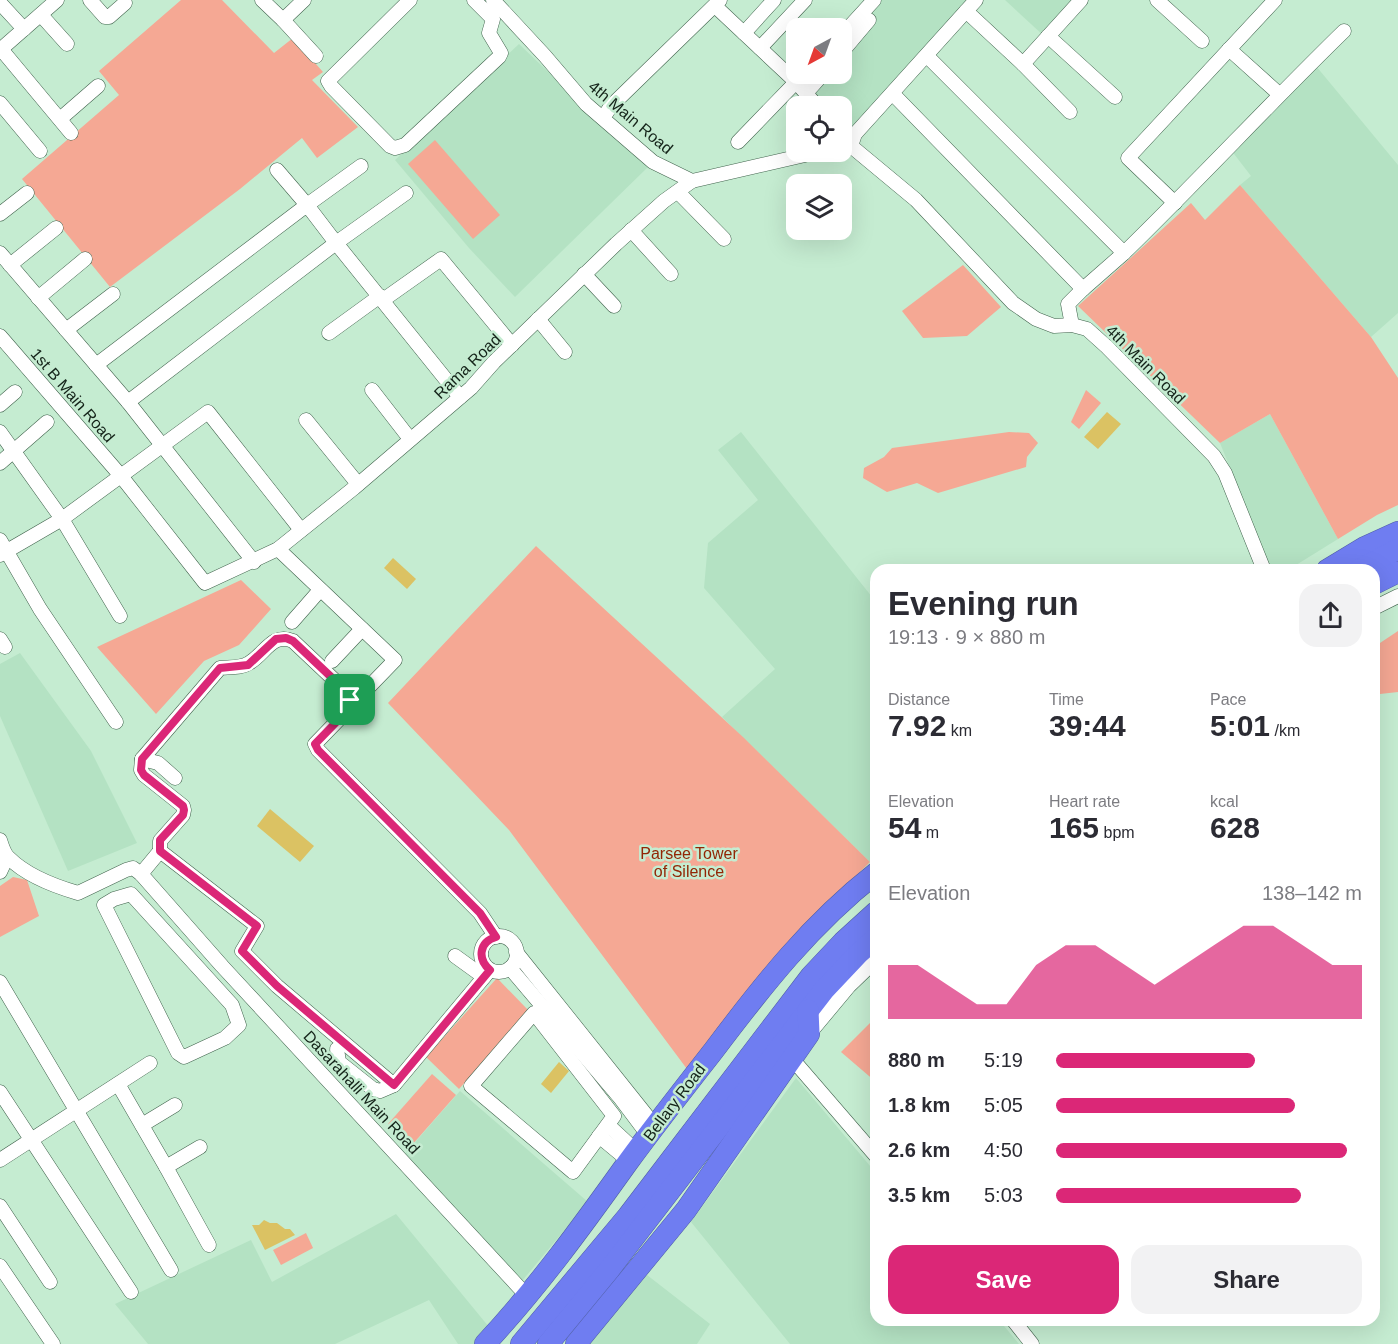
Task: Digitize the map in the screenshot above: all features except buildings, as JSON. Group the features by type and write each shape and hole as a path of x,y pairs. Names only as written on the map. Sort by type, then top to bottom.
{"highway":[{"path":"1337,564 1398,532"},
{"path":"1370,564 1398,549"},
{"path":"1380,581 1398,572"},
{"name":"Bellary Road","path":"485,1344 523,1302 570,1243 642,1143 781,964 816,925 870,878"},
{"name":"Bellary Road","path":"548,1344 601,1264 811,976 870,917"},
{"name":"Bellary Road","path":"521,1344 601,1264 786,1053 808,1010 870,943"},
{"path":"576,1344 686,1210 786,1053 809,1034 808,1010"},
{"path":"507,1344 523,1302"}],"street":[{"path":"57,0 1,49 71,133"},
{"path":"90,0 105,17 109,17 125,3"},
{"path":"262,0 316,56"},
{"path":"283,20 304,0"},
{"path":"410,0 328,81 390,146 395,148 405,145 499,57 501,53 489,33 493,19 474,0"},
{"name":"4th Main Road","path":"493,0 586,104 653,162 692,181"},
{"path":"744,33 774,0"},
{"path":"760,48 805,0"},
{"path":"852,24 874,0"},
{"path":"852,136 976,0"},
{"path":"1023,64 1081,0"},
{"path":"1157,0 1202,41"},
{"path":"1175,204 1128,158 1275,0"},
{"path":"0,3 24,29"},
{"path":"603,118 611,106 718,3 744,33 786,70"},
{"path":"966,11 1070,112"},
{"path":"41,15 67,45"},
{"path":"852,40 869,20"},
{"path":"1072,325 1068,304 1175,204 1279,94 1344,31"},
{"path":"1048,36 1115,97"},
{"path":"1229,49 1279,94"},
{"path":"927,56 1124,253"},
{"path":"738,142 800,84"},
{"path":"60,119 98,86"},
{"path":"892,94 1083,289"},
{"path":"0,103 40,151"},
{"name":"4th Main Road","path":"852,149 916,200 1013,303 1036,319 1054,326 1072,325 1087,329 1107,347 1214,456 1225,473 1262,564"},
{"path":"692,181 786,159"},
{"path":"96,365 361,166"},
{"path":"277,170 460,397"},
{"name":"Rama Road","path":"254,562 278,549 460,397 632,230 692,181"},
{"path":"678,192 723,239"},
{"path":"0,214 27,193"},
{"path":"128,402 336,243 406,193"},
{"path":"10,265 56,228"},
{"path":"632,230 671,274"},
{"path":"0,253 128,402 254,562"},
{"path":"38,298 85,259"},
{"path":"329,333 441,260 512,345"},
{"path":"585,274 614,306"},
{"path":"66,330 113,294"},
{"path":"538,319 564,352"},
{"name":"1st B Main Road","path":"0,336 121,476 205,584 254,562"},
{"path":"372,390 410,439"},
{"path":"0,405 15,392"},
{"path":"116,722 2,549 62,519 208,412 301,530"},
{"path":"306,420 358,484"},
{"path":"0,463 47,422"},
{"path":"0,432 62,519 120,616"},
{"path":"278,549 395,660 366,690"},
{"path":"292,622 320,590"},
{"path":"1380,605 1398,597"},
{"path":"332,661 362,629"},
{"path":"0,840 7,857 40,879 78,893 126,870 133,868 141,874 160,851 160,840 183,815 184,810 183,806 144,775 141,770 142,759 220,668 248,665 276,639 286,638 293,641 346,691 350,700 347,711 315,744 318,750 480,913 496,937"},
{"path":"142,759 158,764 175,778"},
{"path":"160,851 257,926 242,951 277,986 394,1085"},
{"path":"0,872 7,857"},
{"name":"Dasarahalli Main Road","path":"141,874 523,1302"},
{"path":"131,894 209,978 232,1005 239,1025 225,1038 184,1058 178,1053 104,905 131,894"},
{"path":"455,956 487,974 501,972 510,968 516,958 515,947 507,939 496,937 486,942 481,951 487,974"},
{"path":"516,952 642,1143"},
{"path":"209,978 222,966"},
{"path":"809,1034 849,986 870,966"},
{"path":"510,968 621,1099 642,1143"},
{"path":"337,1049 339,1062 373,1089 380,1091 394,1085 487,974"},
{"path":"218,989 232,977"},
{"path":"0,982 171,1270"},
{"path":"534,1013 614,1116 604,1131 573,1172 471,1086 534,1013"},
{"path":"786,1053 870,1149"},
{"path":"0,1160 76,1109 150,1064"},
{"path":"118,1084 209,1245"},
{"path":"0,1092 131,1292"},
{"path":"142,1125 175,1105"},
{"path":"604,1131 642,1143"},
{"path":"166,1167 200,1147"},
{"path":"0,1206 50,1282"},
{"path":"0,1266 53,1344"},
{"path":"1018,1326 1032,1344"}],"shaded area":[{"path":"882,0 968,0 852,129 852,96 815,96 806,85 852,84 852,34"},
{"path":"1005,0 1076,0 1044,36"},
{"path":"519,44 648,167 515,297 469,248 395,160"},
{"path":"1316,66 1398,165 1398,313 1371,337 1240,185 1251,176 1231,150"},
{"path":"1107,412 1121,424 1098,449 1084,437"},
{"path":"1270,414 1338,539 1298,564 1269,564 1220,443"},
{"path":"741,432 870,594 870,862 722,717 775,669 704,588 708,543 758,500 718,450"},
{"path":"393,558 416,579 407,589 384,568"},
{"path":"20,653 91,751 137,843 68,871 0,716 0,664"},
{"path":"270,809 314,846 300,862 257,826"},
{"path":"559,1062 569,1071 551,1093 541,1084"},
{"path":"796,1078 870,1166 870,1326 1004,1326 1019,1344 790,1344 691,1222"},
{"path":"460,1091 588,1202 522,1281 403,1156"},
{"path":"396,1214 489,1327 474,1344 458,1344 429,1300 335,1344 148,1344 115,1304 251,1240 272,1282"},
{"path":"264,1220 290,1229 295,1235 265,1250 252,1225 259,1225"},
{"path":"647,1275 710,1324 697,1344 588,1344"}],"green space":[{"path":"181,0 222,0 274,53 293,38 323,72 312,80 358,127 317,158 302,138 240,189 110,287 22,179 119,95 99,71"},
{"path":"435,140 500,215 473,239 408,164"},
{"path":"1240,185 1371,337 1398,378 1398,505 1338,539 1270,414 1220,443 1078,306 1191,203 1205,220"},
{"path":"963,265 1001,307 967,336 923,338 902,311"},
{"path":"1086,390 1101,403 1079,429 1071,422"},
{"path":"1009,432 1029,433 1038,443 1027,457 1026,467 938,493 917,483 887,492 863,478 864,468 884,457 892,448"},
{"name":"Parsee Tower of Silence","path":"536,546 743,737 870,862 778,954 687,1069 509,830 388,703"},
{"path":"241,580 271,609 239,645 204,661 156,714 97,647"},
{"path":"1398,631 1398,692 1380,694 1380,643"},
{"path":"13,877 27,880 39,916 0,937 0,886"},
{"path":"497,978 529,1011 459,1089 426,1057"},
{"path":"870,1023 870,1077 841,1052"},
{"path":"432,1074 456,1095 412,1145 388,1124"},
{"path":"306,1233 313,1248 281,1265 273,1250"}],"route":[{"path":"286,638 293,641 346,691 350,700 347,711 315,744 318,750 480,913 496,937 486,942 481,951 483,962 490,970 394,1085 277,986 242,951 257,926 160,851 160,840 183,815 184,810 183,806 144,775 141,770 142,759 146,753 220,668 248,665 276,639 286,638"}]}
